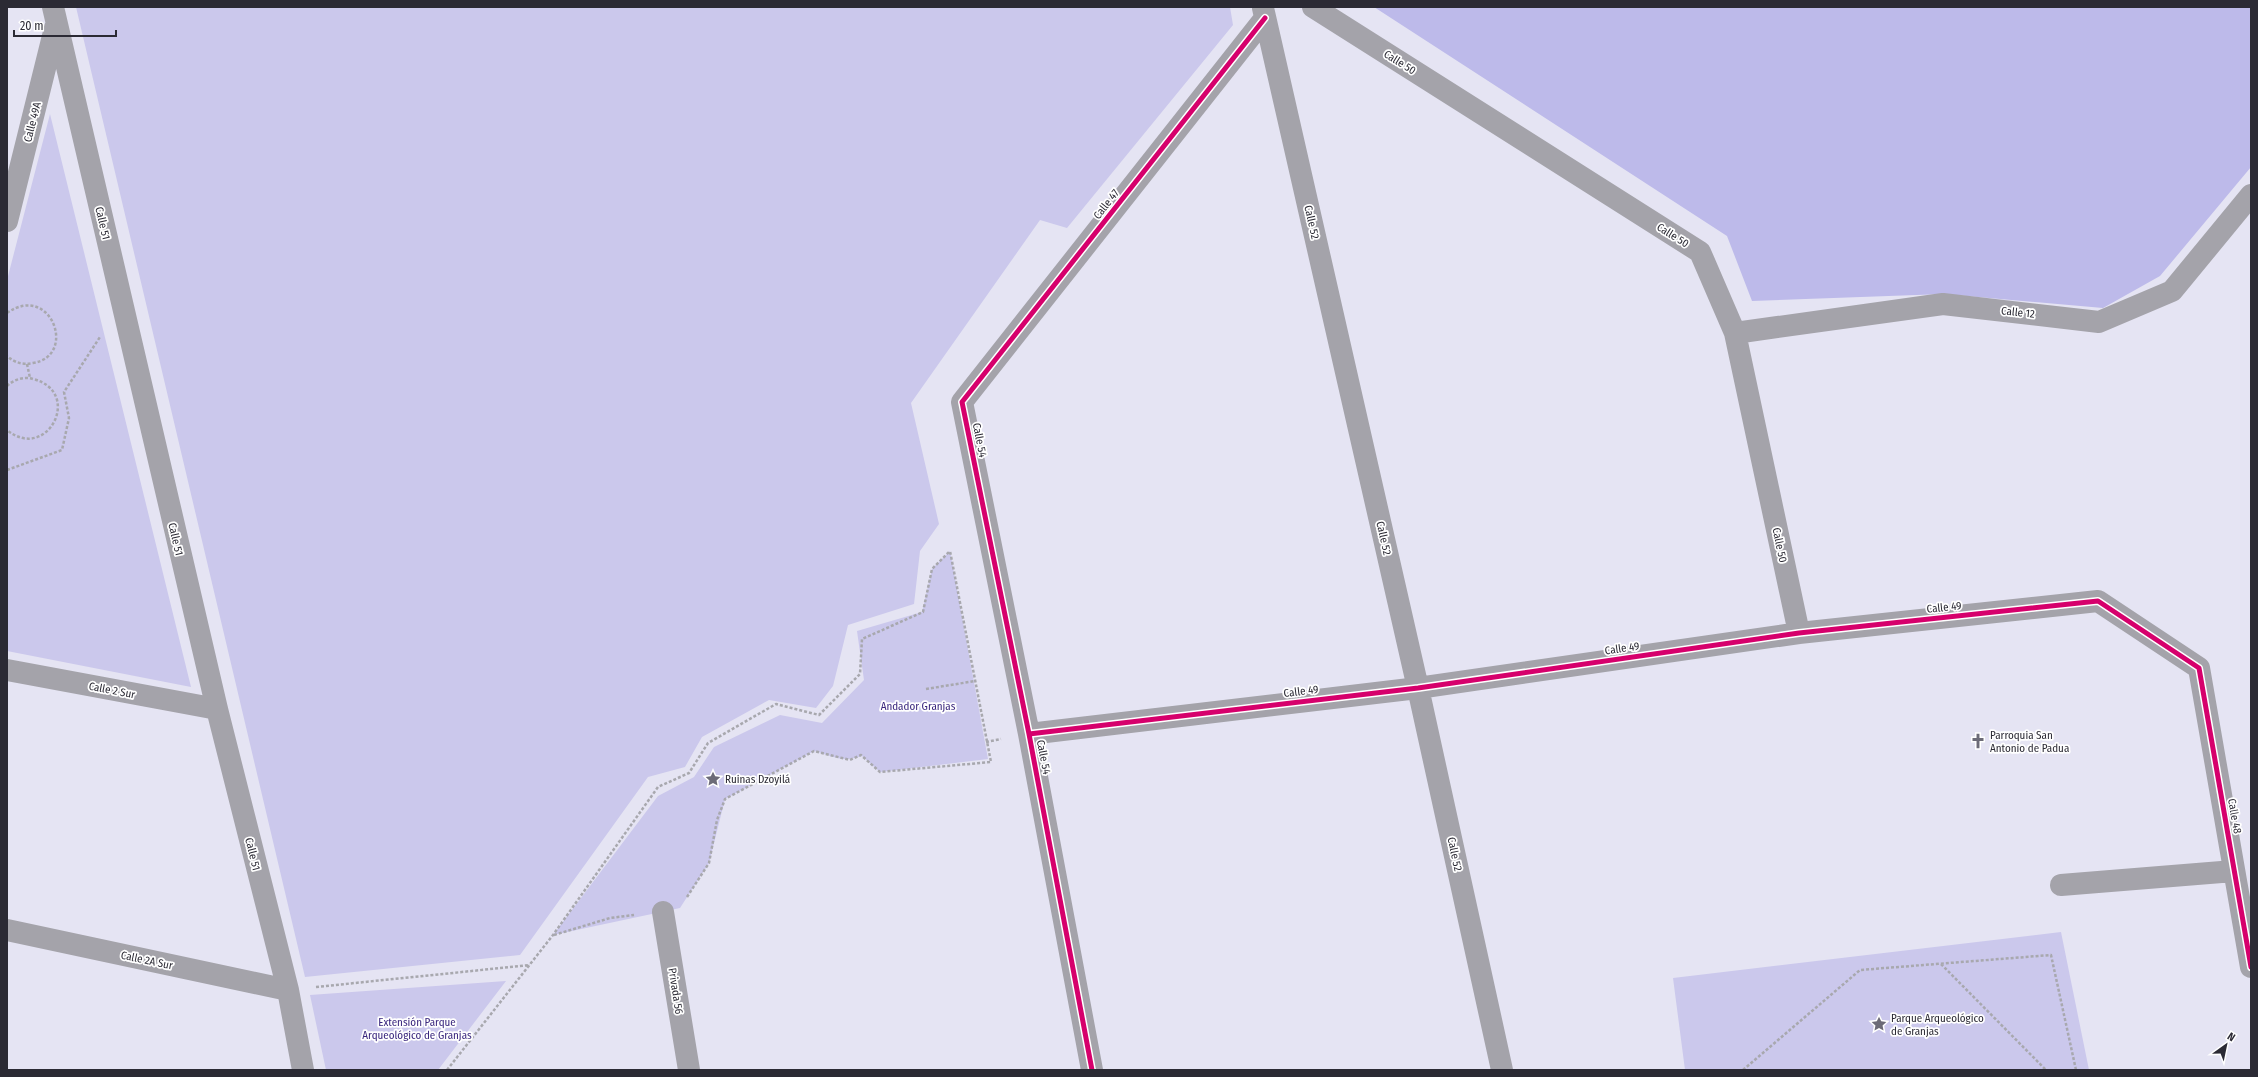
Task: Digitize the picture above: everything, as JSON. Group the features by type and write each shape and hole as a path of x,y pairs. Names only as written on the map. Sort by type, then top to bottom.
{"street":[{"name":"Calle 50","path":"1313,7 1700,252 1735,333 1800,633"},
{"name":"Calle 47","path":"962,402 1264,13"},
{"name":"Calle 52","path":"1264,13 1418,688 1502,1070"},
{"name":"Calle 49A","path":"7,221 55,15"},
{"name":"Calle 51","path":"55,15 121,305 216,709 288,990 303,1070"},
{"name":"Calle 12","path":"1735,333 1943,304 2099,322 2172,291 2251,195"},
{"name":"Calle 54","path":"962,402 1029,734 1092,1070"},
{"name":"Calle 49","path":"1029,734 1418,688 1800,633 2098,601 2199,668"},
{"name":"Calle 48","path":"2199,668 2251,966"},
{"name":"Calle 2 Sur","path":"7,670 216,709"},
{"path":"2061,885 2234,871"},
{"name":"Privada 56","path":"663,912 689,1070"},
{"name":"Calle 2A Sur","path":"7,930 288,990"}],"path":[{"path":"7,470 62,450 69,418 64,392 121,305"},
{"path":"7,313 20,306 34,307 43,310 55,325 55,343 51,352 45,359 26,364 17,363 7,356"},
{"path":"26,364 30,378"},
{"path":"7,386 19,379 30,378 40,380 55,395 58,414 49,430 32,438 22,438 7,430"},
{"path":"448,1070 553,935 658,787 688,773 708,743 776,704 819,715 860,674 862,639 922,612 932,569 950,551 991,762 880,772 861,755 850,760 814,751 725,799 718,820 709,863 680,908 663,912 610,918 553,935"},
{"path":"926,689 975,681"},
{"path":"1743,1070 1860,970 2051,955 2076,1070"},
{"path":"1941,964 2046,1070"},
{"path":"288,990 530,965"}],"green space":[{"path":"76,7 1230,7 1233,25 1067,228 1040,220 911,403 939,524 920,551 914,604 848,625 833,686 816,708 769,700 702,737 685,767 648,777 520,955 305,977"},
{"path":"50,114 191,687 7,651 7,280"},
{"name":"Andador Granjas","path":"950,551 988,759 880,772 862,756 843,759 814,751 725,799 709,863 680,908 553,935 658,796 694,777 714,747 780,715 822,723 864,680 857,631 922,612 932,569"},
{"name":"Parque Arqueológico de Granjas","path":"2061,932 2089,1070 1685,1070 1673,978"},
{"name":"Extensión Parque Arqueológico de Granjas","path":"506,981 438,1070 326,1070 310,995"}],"shaded area":[{"path":"1374,7 2251,7 2251,167 2160,276 2103,308 1944,294 1752,301 1727,236"}],"cycle path":[{"path":"1092,1070 1029,734 962,402 1265,18"},
{"path":"1029,734 1418,688 1799,633 2098,601 2199,668 2251,967"}],"place":[{"name":"Parroquia San Antonio de Padua","path":"1978,741"},
{"name":"Ruinas Dzoyilá","path":"713,779"},
{"name":"Parque Arqueológico de Granjas","path":"1879,1024"}]}
